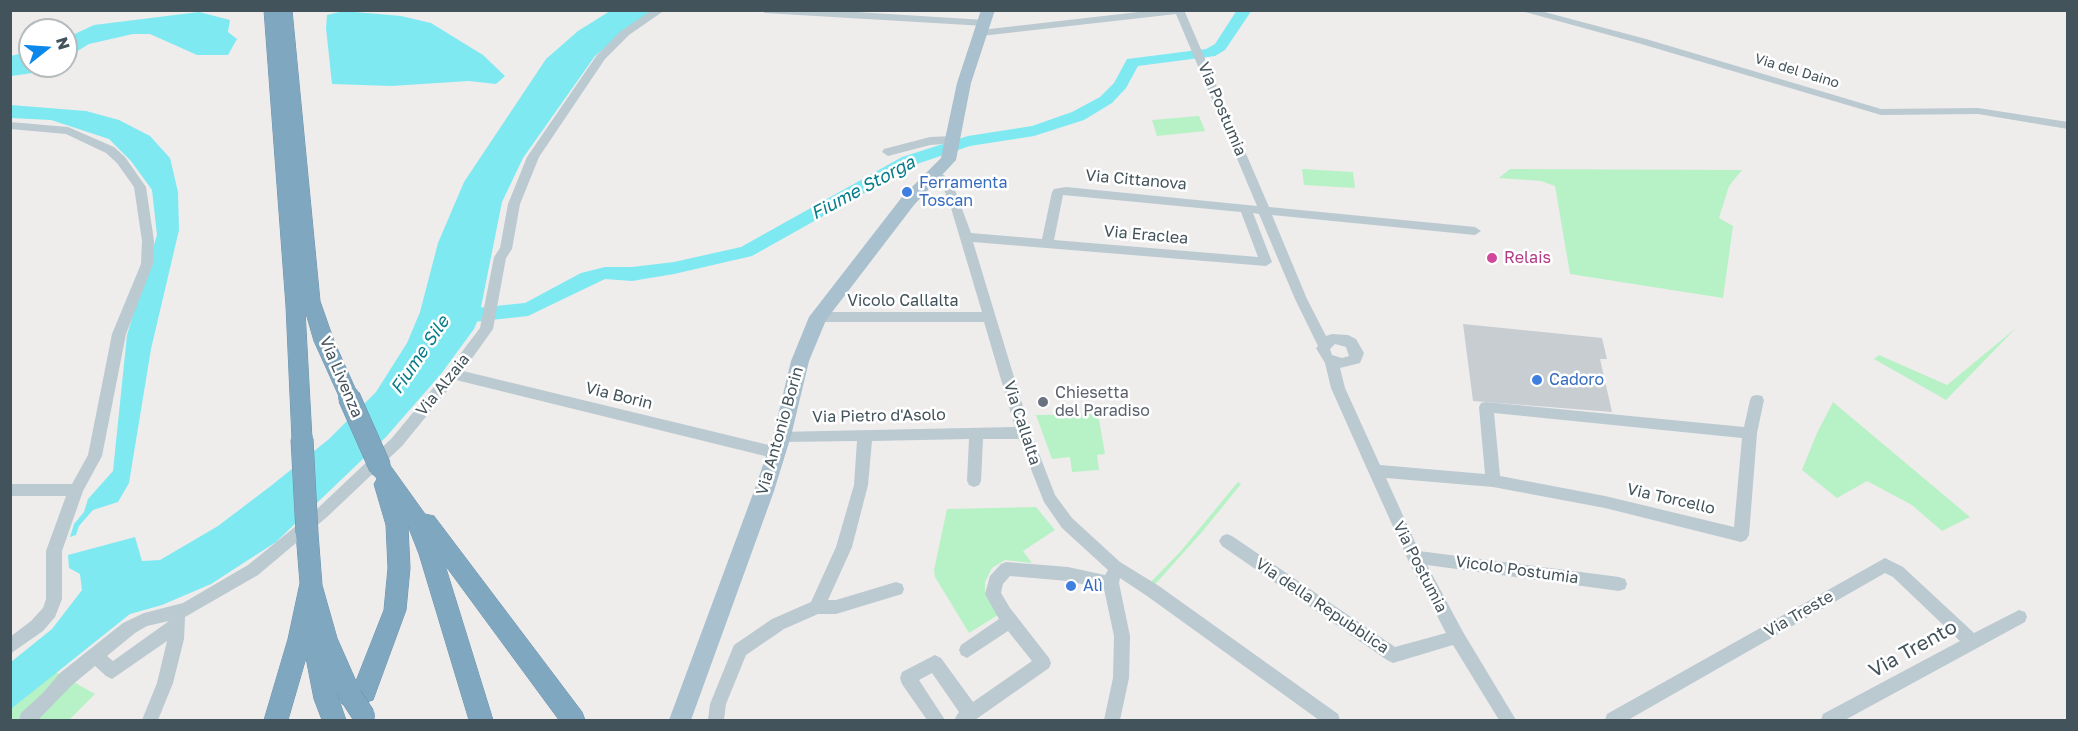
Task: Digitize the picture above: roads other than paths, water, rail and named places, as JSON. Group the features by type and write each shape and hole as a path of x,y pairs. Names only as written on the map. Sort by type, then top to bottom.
{"highway":[{"name":"Via Livenza","path":"271,10 295,306 308,583 325,639 362,706"},
{"name":"Via Livenza","path":"285,10 310,289 324,341 380,466 414,514 434,564 481,720"},
{"path":"362,706 395,610 399,568 397,525 380,466"},
{"path":"414,514 423,519 573,720"},
{"path":"276,720 300,639 308,583"},
{"path":"308,583 326,699 334,720"}],"main road":[{"path":"935,174 945,165 952,146 964,83 985,22"},
{"name":"Via Antonio Borin","path":"680,720 779,444 800,361 818,317 908,201 935,174"}],"street":[{"name":"Via Alzaia","path":"27,719 95,655 136,624 177,619 253,570 322,513 397,442 453,374 486,329 500,257 506,249 514,204 533,158 601,57 625,33 660,10"},
{"path":"765,10 985,22 1085,22 1179,11"},
{"path":"1081,10 1085,22"},
{"name":"Via del Daino","path":"1523,10 1642,41 1881,112 1978,111 2067,126"},
{"name":"Via Postumia","path":"1179,11 1324,345 1324,354 1331,361 1346,405 1414,557 1457,637 1508,720"},
{"path":"10,125 68,131 98,142 121,160 140,188 145,204 147,264 119,334 95,456 76,490 54,550 54,599 49,612 37,626 10,647"},
{"path":"888,152 930,141 952,146"},
{"name":"Via Callalta","path":"935,174 948,185 1024,433 1049,498 1067,523 1113,575 1153,591 1332,720"},
{"name":"Via Cittanova","path":"1047,243 1058,192 1061,191 1263,208"},
{"name":"Via Eraclea","path":"965,237 1266,262 1245,207"},
{"path":"1263,208 1475,231"},
{"name":"Via Postumia","path":"1307,310 1337,339 1347,341 1356,349 1357,356 1352,362 1346,380 1346,405"},
{"name":"Vicolo Callalta","path":"818,317 988,317"},
{"path":"1324,345 1337,339"},
{"path":"1331,361 1342,364 1352,362"},
{"name":"Via Borin","path":"453,374 779,444"},
{"name":"Via Torcello","path":"1375,471 1493,481 1605,502 1741,535 1750,433 1757,400"},
{"path":"1493,481 1486,407 1750,433"},
{"path":"974,480 976,433"},
{"name":"Via Pietro d'Asolo","path":"779,444 865,435 1024,433"},
{"path":"817,606 844,547 861,485 865,435"},
{"path":"10,490 76,490"},
{"name":"Via della Repubblica","path":"1227,541 1393,655 1457,637"},
{"name":"Vicolo Postumia","path":"1414,557 1619,584"},
{"name":"Via Treste","path":"1613,720 1885,565 1898,572 1971,640"},
{"path":"937,720 909,678 935,663 967,717 1043,663 1010,621 993,594 996,580 1006,569 1113,575 1122,636 1120,678 1112,720"},
{"path":"716,720 718,704 740,650 778,624 817,606 836,607 896,589"},
{"name":"Via Trento","path":"1829,720 1971,640 2019,617"},
{"path":"95,655 112,671 177,619"},
{"path":"150,720 165,683 176,639 177,619"},
{"path":"967,650 1010,621"}],"water":[{"path":"344,11 401,16 431,23 483,55 505,76 496,84 469,81 391,86 332,84 326,28 327,15"},
{"name":"Fiume Sile","path":"610,11 660,11 631,26 595,56 523,158 502,202 479,317 474,329 441,374 386,437 276,542 211,584 162,605 130,614 11,709 11,662 52,629 82,590 80,574 69,568 68,555 135,537 142,561 160,560 218,526 272,485 329,439 376,392 407,343 420,312 438,243 464,182 546,59 578,31"},
{"path":"199,12 230,20 228,32 237,39 228,55 197,55 150,34 133,34 89,44 78,51 78,32 94,25"},
{"path":"18,54 18,75 11,76 11,56"},
{"path":"11,105 86,111 119,120 150,136 170,158 178,192 179,230 151,349 129,483 118,502 93,510 79,526 76,535 70,537 74,524 84,512 88,499 113,471 127,335 157,235 152,190 131,161 109,139 51,120 11,118"}],"waterway":[{"name":"Fiume Storga","path":"455,317 528,309 587,278 605,273 632,274 674,268 746,252 908,161 968,141 1034,131 1078,116 1106,100 1121,85 1132,62 1210,53 1220,47 1245,10"}],"place":[{"name":"Ferramenta Toscan","path":"907,192"},
{"name":"Relais","path":"1492,258"},
{"name":"Cadoro","path":"1537,380"},
{"name":"Chiesetta del Paradiso","path":"1043,402"},
{"name":"Alì","path":"1071,586"}]}
